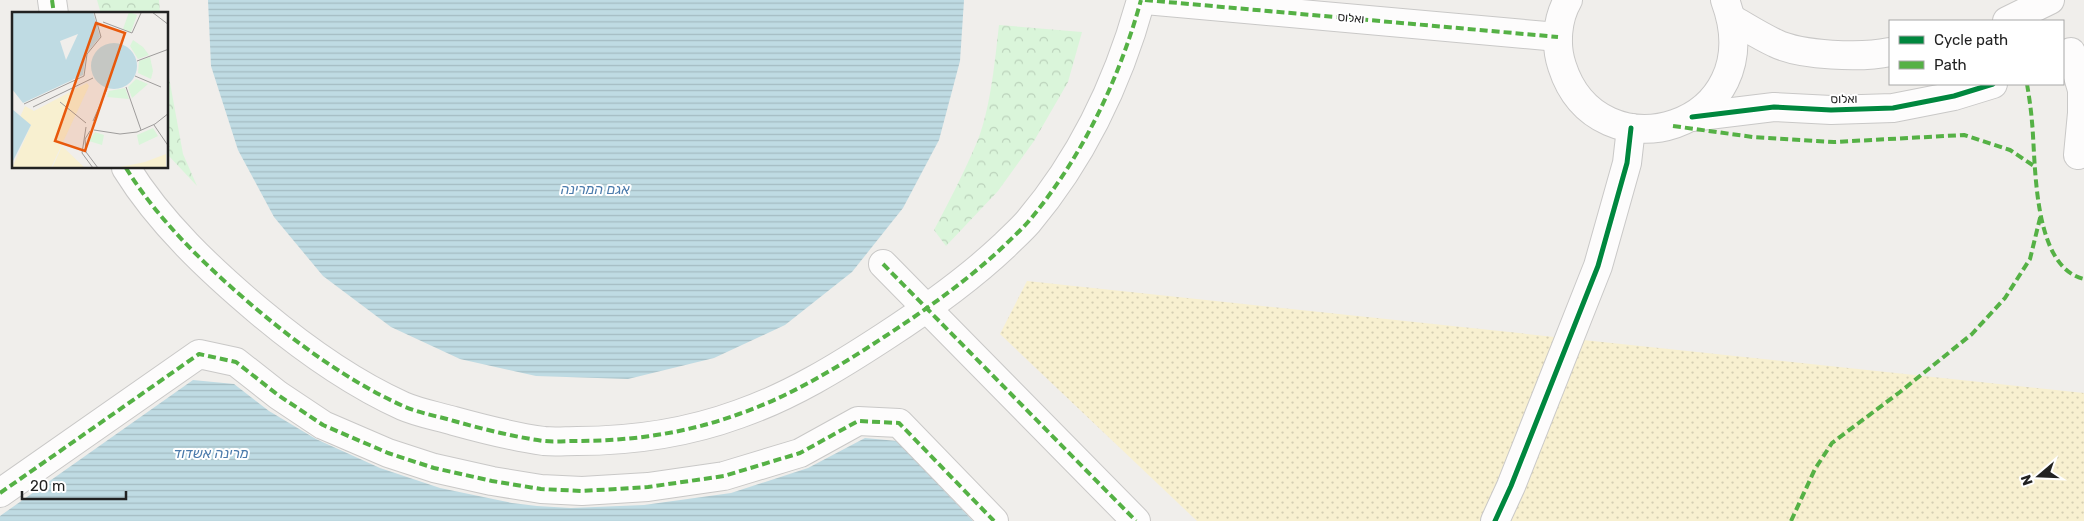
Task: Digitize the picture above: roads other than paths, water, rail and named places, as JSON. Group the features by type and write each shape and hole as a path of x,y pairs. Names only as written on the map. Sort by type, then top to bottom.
{"street":[{"name":"ואלוס","path":"1143,0 1558,37"},
{"path":"127,169 154,208 189,247 237,292 289,336 360,384 406,407 472,426 545,441 615,441 681,431 739,414 792,392 928,309 984,265 1028,223 1070,165 1109,93 1131,38 1143,0"},
{"path":"1568,0 1563,9 1558,37 1560,58 1566,78 1577,96 1592,111 1610,122 1631,128 1672,126 1692,117 1714,98 1728,74 1734,46 1728,9"},
{"path":"2009,20 2050,0"},
{"path":"1728,9 1776,44 1793,49 1834,54 1889,52"},
{"path":"2073,50 2082,90 2078,154"},
{"name":"ואלוס","path":"1692,117 1774,107 1831,110 1892,108 1954,96 1990,85"},
{"path":"1495,521 1515,477 1598,266 1627,163 1631,128"},
{"path":"883,264 1136,521"},
{"path":"0,493 13,473 200,354 236,362 278,395 323,425 388,453 434,468 492,481 541,489 582,491 648,487 724,476 800,452 858,421 899,423 994,521"}],"water":[{"name":"אגם המרינה","path":"208,0 964,0 960,61 939,140 903,208 852,272 785,325 714,358 628,379 536,376 460,359 391,327 323,276 274,217 238,150 211,66"},
{"name":"מרינה אשדוד","path":"193,380 234,384 269,411 316,439 380,468 440,488 512,503 537,506 571,508 644,505 731,493 808,468 865,438 897,441 973,521 0,521 0,516"}]}
